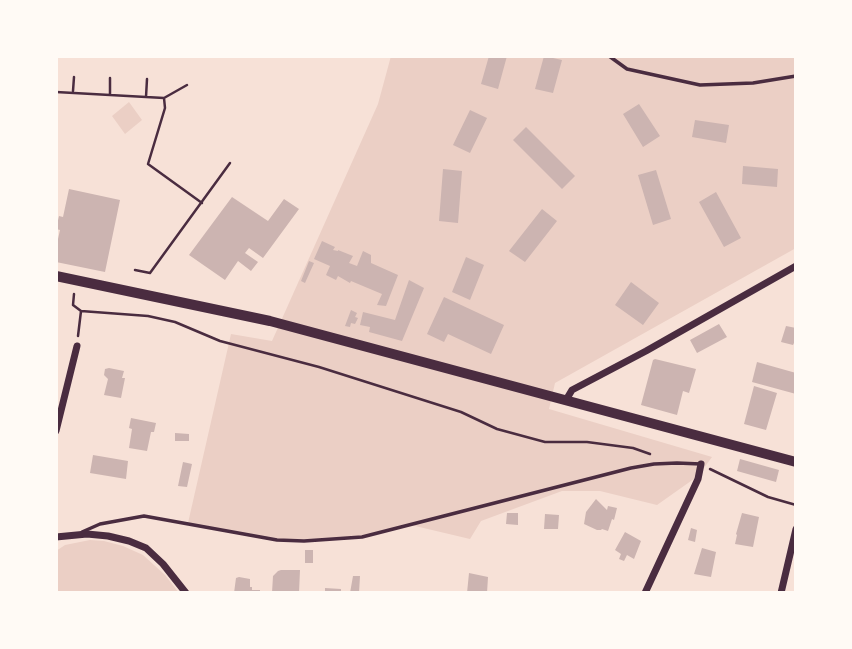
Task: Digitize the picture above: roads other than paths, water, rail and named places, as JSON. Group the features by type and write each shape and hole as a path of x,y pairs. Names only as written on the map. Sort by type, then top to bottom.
{"main road":[{"path":"56,276 270,321 796,462"}],"street":[{"path":"566,400 572,390 796,266"},
{"path":"56,431 77,346"},
{"path":"645,593 698,479 701,464"},
{"path":"781,593 796,529"},
{"path":"56,537 87,534 130,541 146,548 186,593"}],"lane":[{"path":"609,56 627,69 700,85 753,83 796,76"},
{"path":"74,535 100,524 144,516 277,540 362,537 631,468 654,464 701,464"}]}
